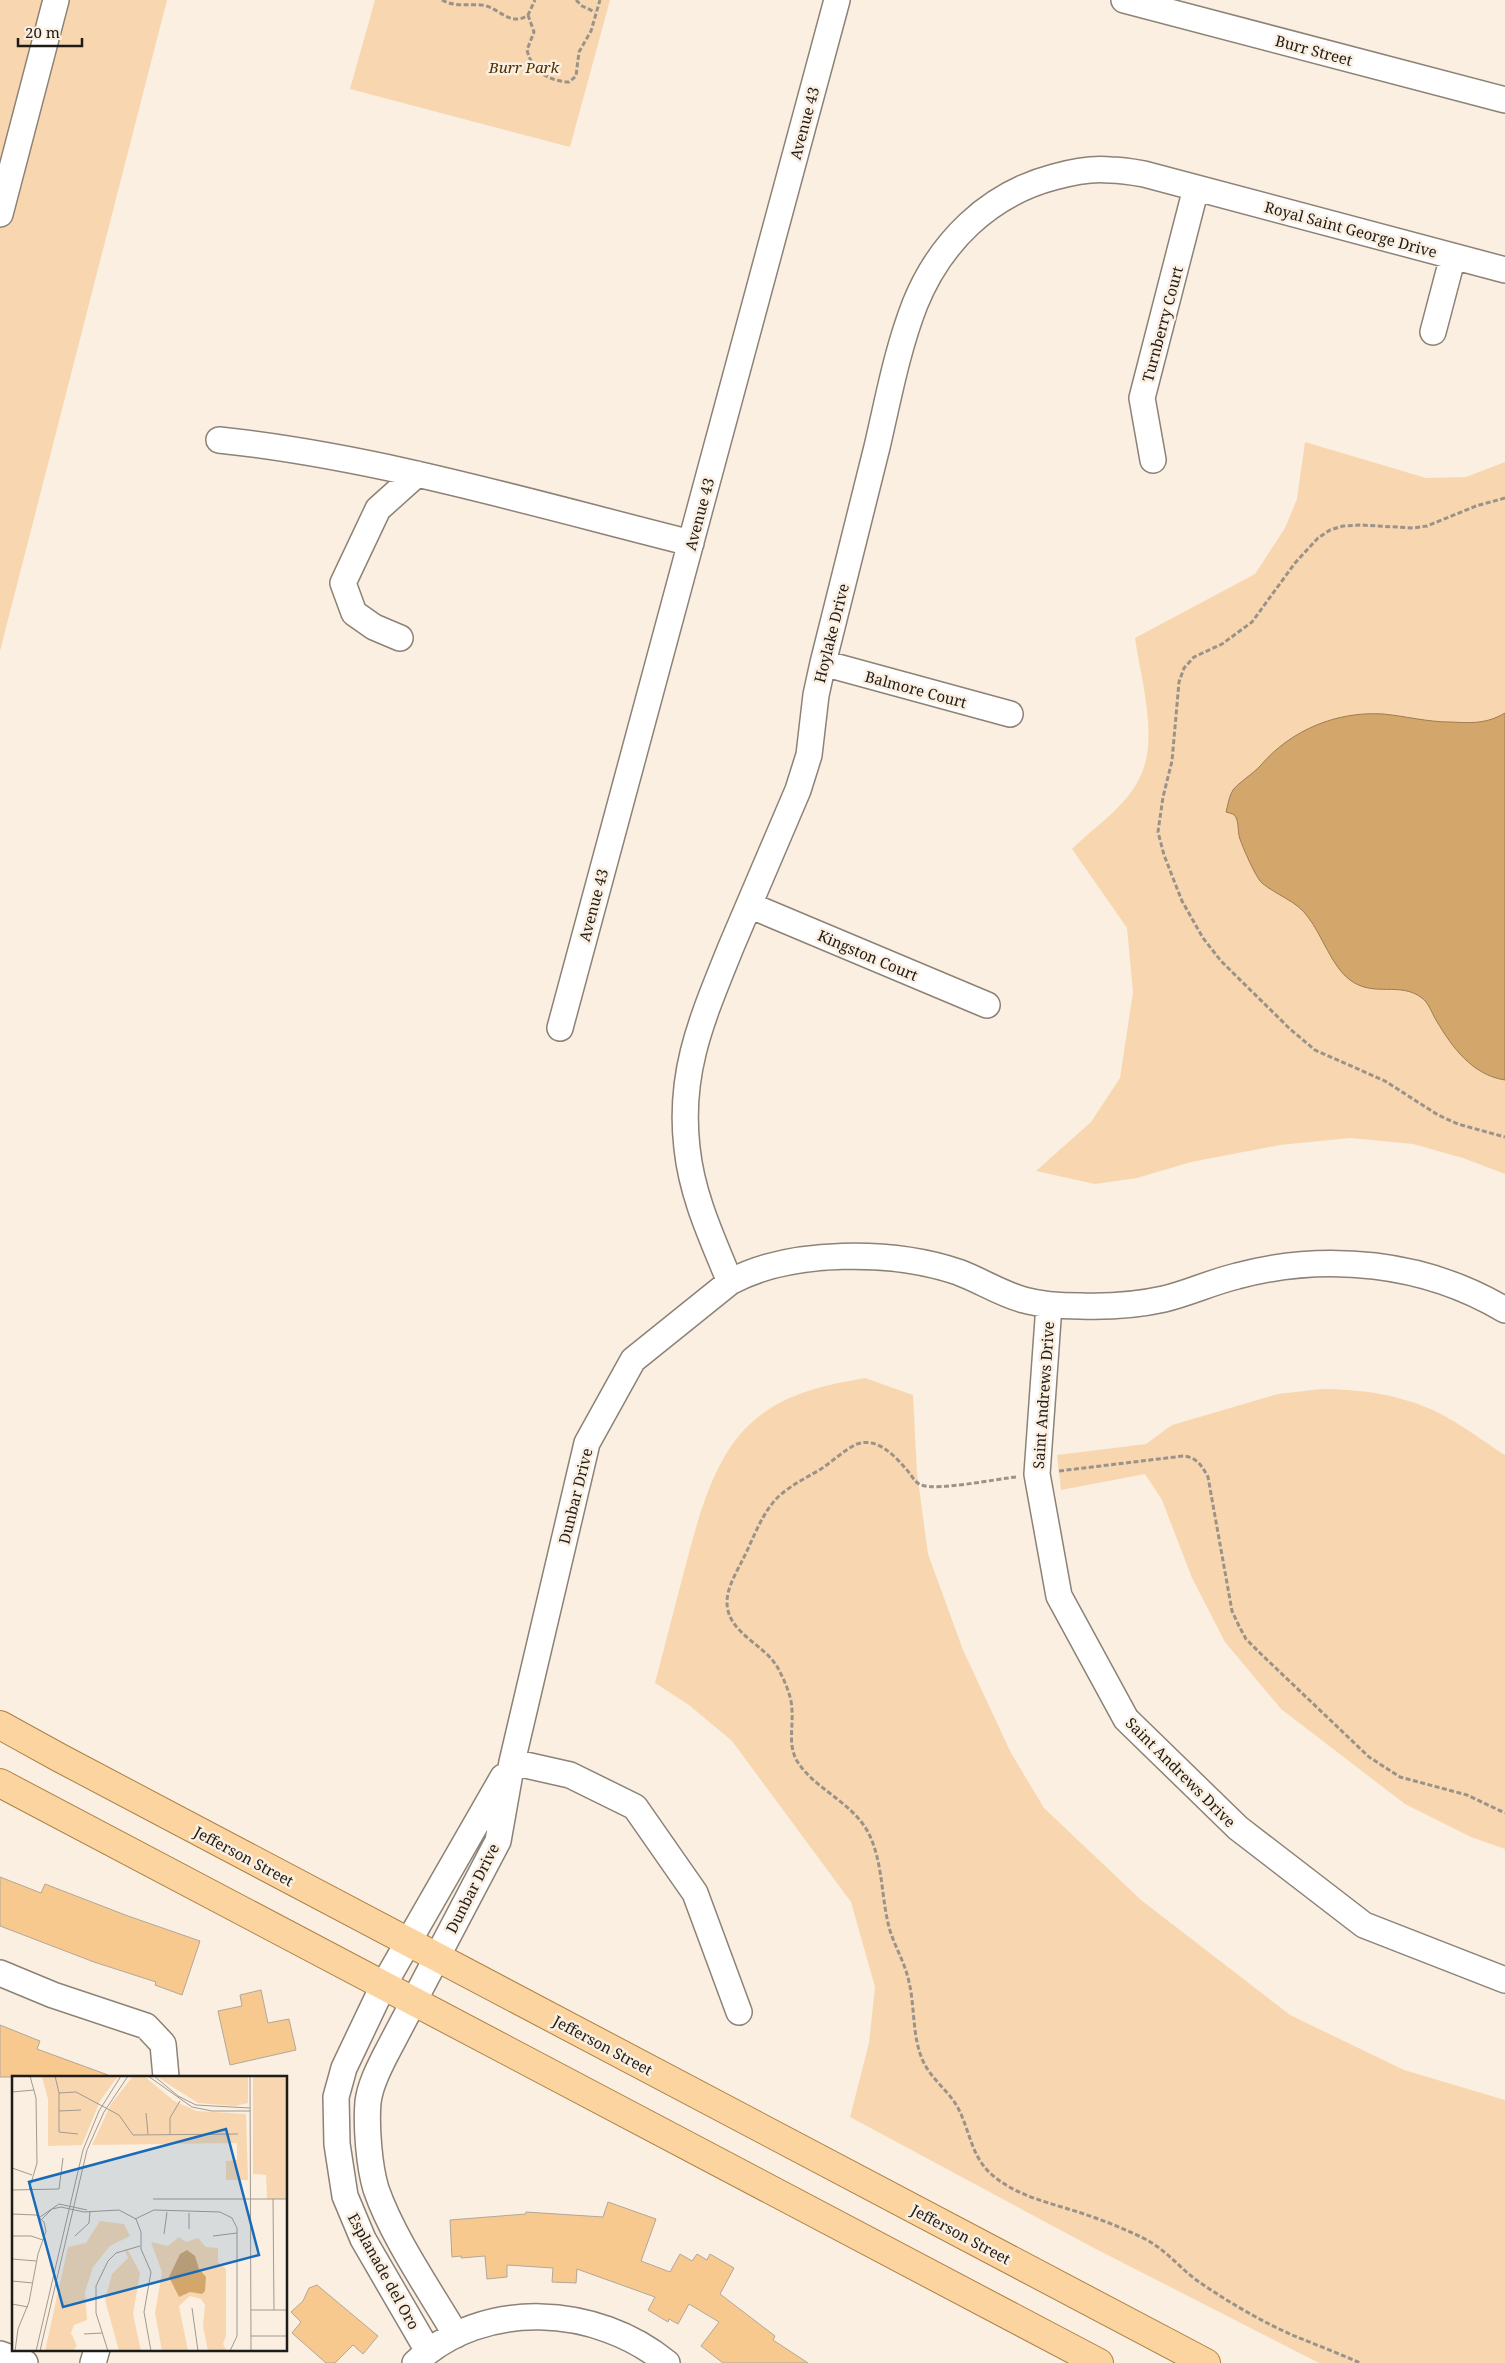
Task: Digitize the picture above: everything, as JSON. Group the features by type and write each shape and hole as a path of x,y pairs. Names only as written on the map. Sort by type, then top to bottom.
{"main road":[{"name":"Jefferson Street","path":"0,1725 396,1964 1099,2363"},
{"name":"Jefferson Street","path":"0,1783 396,1964 1206,2363"}],"street":[{"path":"0,214 56,0"},
{"name":"Avenue 43","path":"560,1028 837,0"},
{"name":"Burr Street","path":"1124,0 1505,100"},
{"name":"Hoylake Drive","path":"730,1282 702,1218 687,1148 687,1086 696,1036 798,790 810,755 816,695 823,664 914,306 926,280 944,252 966,226 986,209 1013,191 1072,172 1109,169 1144,174 1196,188"},
{"name":"Royal Saint George Drive","path":"1196,188 1505,270"},
{"name":"Turnberry Court","path":"1153,460 1142,398 1196,188"},
{"path":"1433,332 1453,256"},
{"path":"219,440 280,447 417,474 691,543"},
{"path":"400,638 374,627 354,613 343,583 378,509 417,474"},
{"name":"Balmore Court","path":"823,664 1010,714"},
{"name":"Kingston Court","path":"749,905 987,1005"},
{"name":"Dunbar Drive","path":"425,1979 498,1841 512,1762 587,1443 632,1360 730,1282 751,1272 801,1261 863,1256 895,1258 926,1263 959,1273 1024,1300 1049,1305 1120,1305 1155,1300 1237,1276 1282,1266 1326,1263 1374,1265 1420,1274 1461,1288 1505,1310"},
{"name":"Saint Andrews Drive","path":"1049,1305 1037,1474 1059,1596 1126,1719 1238,1828 1364,1925 1505,1980"},
{"path":"512,1762 570,1775 635,1807 695,1893 739,2012"},
{"name":"Dunbar Drive","path":"396,1964 512,1762"},
{"name":"Esplanade del Oro","path":"396,1964 344,2068 336,2097 337,2144 345,2196 363,2238 436,2348"},
{"path":"0,1973 53,1995 146,2026 163,2044 166,2076"},
{"name":"Esplanade del Oro","path":"425,1979 374,2079 368,2101 369,2142 376,2187 392,2224 436,2348"},
{"path":"436,2348 496,2320 551,2316 603,2326 657,2355 667,2363"},
{"path":"93,2363 97,2350"},
{"path":"0,2354 25,2363"}],"path":[{"path":"442,0 458,5 487,6 518,19 528,15 535,0"},
{"path":"576,0 582,6 595,12"},
{"path":"528,15 534,32 527,50 533,67 546,76 569,82 576,76 579,52 591,30 600,0"},
{"path":"1505,498 1476,506 1427,526 1413,528 1361,525 1343,526 1330,530 1318,538 1295,563 1252,622 1222,644 1194,657 1184,668 1179,682 1172,761 1163,797 1158,832 1164,854 1182,901 1203,938 1221,961 1290,1029 1315,1050 1385,1081 1438,1115 1458,1124 1505,1137"},
{"path":"1360,2363 1290,2334 1246,2311 1203,2284 1181,2268 1159,2247 1146,2240 1122,2228 1038,2200 1011,2188 993,2176 979,2161 958,2108 924,2062 918,2041 909,1981 902,1958 890,1932 883,1884 868,1832 856,1815 798,1764 792,1750 791,1700 781,1673 766,1651 739,1630 726,1605 728,1592 760,1524 775,1500 804,1478 862,1442 880,1446 892,1454 914,1480 924,1485 939,1486 1191,1456 1197,1460 1208,1477 1232,1612 1246,1639 1369,1757 1386,1769 1415,1782 1467,1795 1505,1813"}],"green space":[{"path":"0,0 167,0 0,651"},
{"name":"Burr Park","path":"375,0 610,0 570,147 350,89"},
{"path":"1305,442 1426,478 1466,477 1505,462 1505,1174 1463,1158 1413,1144 1350,1138 1280,1145 1191,1162 1137,1178 1095,1184 1036,1171 1091,1122 1120,1078 1133,992 1127,928 1072,849 1119,807 1134,788 1145,762 1148,745 1147,709 1135,638 1255,574 1285,528 1297,499"},
{"path":"865,1378 913,1395 917,1473 928,1554 963,1650 1011,1753 1044,1808 1141,1900 1290,2015 1404,2070 1505,2100 1505,2363 1319,2363 1092,2247 850,2117 869,2043 875,1987 851,1902 732,1741 689,1705 655,1683 699,1517 706,1496 724,1457 736,1439 762,1414 789,1398 819,1388"},
{"path":"1322,1389 1352,1390 1381,1394 1424,1406 1455,1422 1505,1455 1505,1849 1471,1837 1405,1804 1281,1709 1225,1642 1192,1578 1162,1500 1145,1474 1061,1490 1057,1455 1146,1444 1172,1425 1278,1394"}],"shaded area":[{"path":"1505,713 1505,1080 1483,1072 1464,1058 1449,1040 1422,998 1414,993 1405,991 1368,988 1350,980 1332,959 1313,924 1303,911 1259,880 1239,836 1237,819 1233,814 1226,812 1230,795 1235,788 1286,742 1316,725 1349,716 1366,714 1383,714 1433,721 1465,723 1485,721"}],"building":[{"path":"0,1877 41,1893 45,1884 200,1941 182,1995 155,1985 156,1982 94,1962 0,1926"},
{"path":"261,1990 268,2023 289,2019 296,2050 230,2065 218,2011 242,2006 240,1995"},
{"path":"0,2025 40,2041 37,2049 108,2075 108,2076 0,2077"},
{"path":"608,2202 656,2219 641,2261 670,2272 680,2254 692,2261 697,2254 707,2260 710,2254 734,2268 720,2294 775,2336 773,2340 808,2363 723,2363 701,2346 719,2322 689,2304 678,2324 669,2319 668,2322 648,2310 655,2297 577,2269 576,2283 552,2282 553,2268 507,2265 507,2277 487,2279 485,2256 452,2257 450,2220 526,2214 526,2212 603,2217"},
{"path":"317,2285 378,2336 363,2354 353,2345 335,2363 326,2363 292,2333 301,2322 291,2312 303,2301 309,2288"}]}
